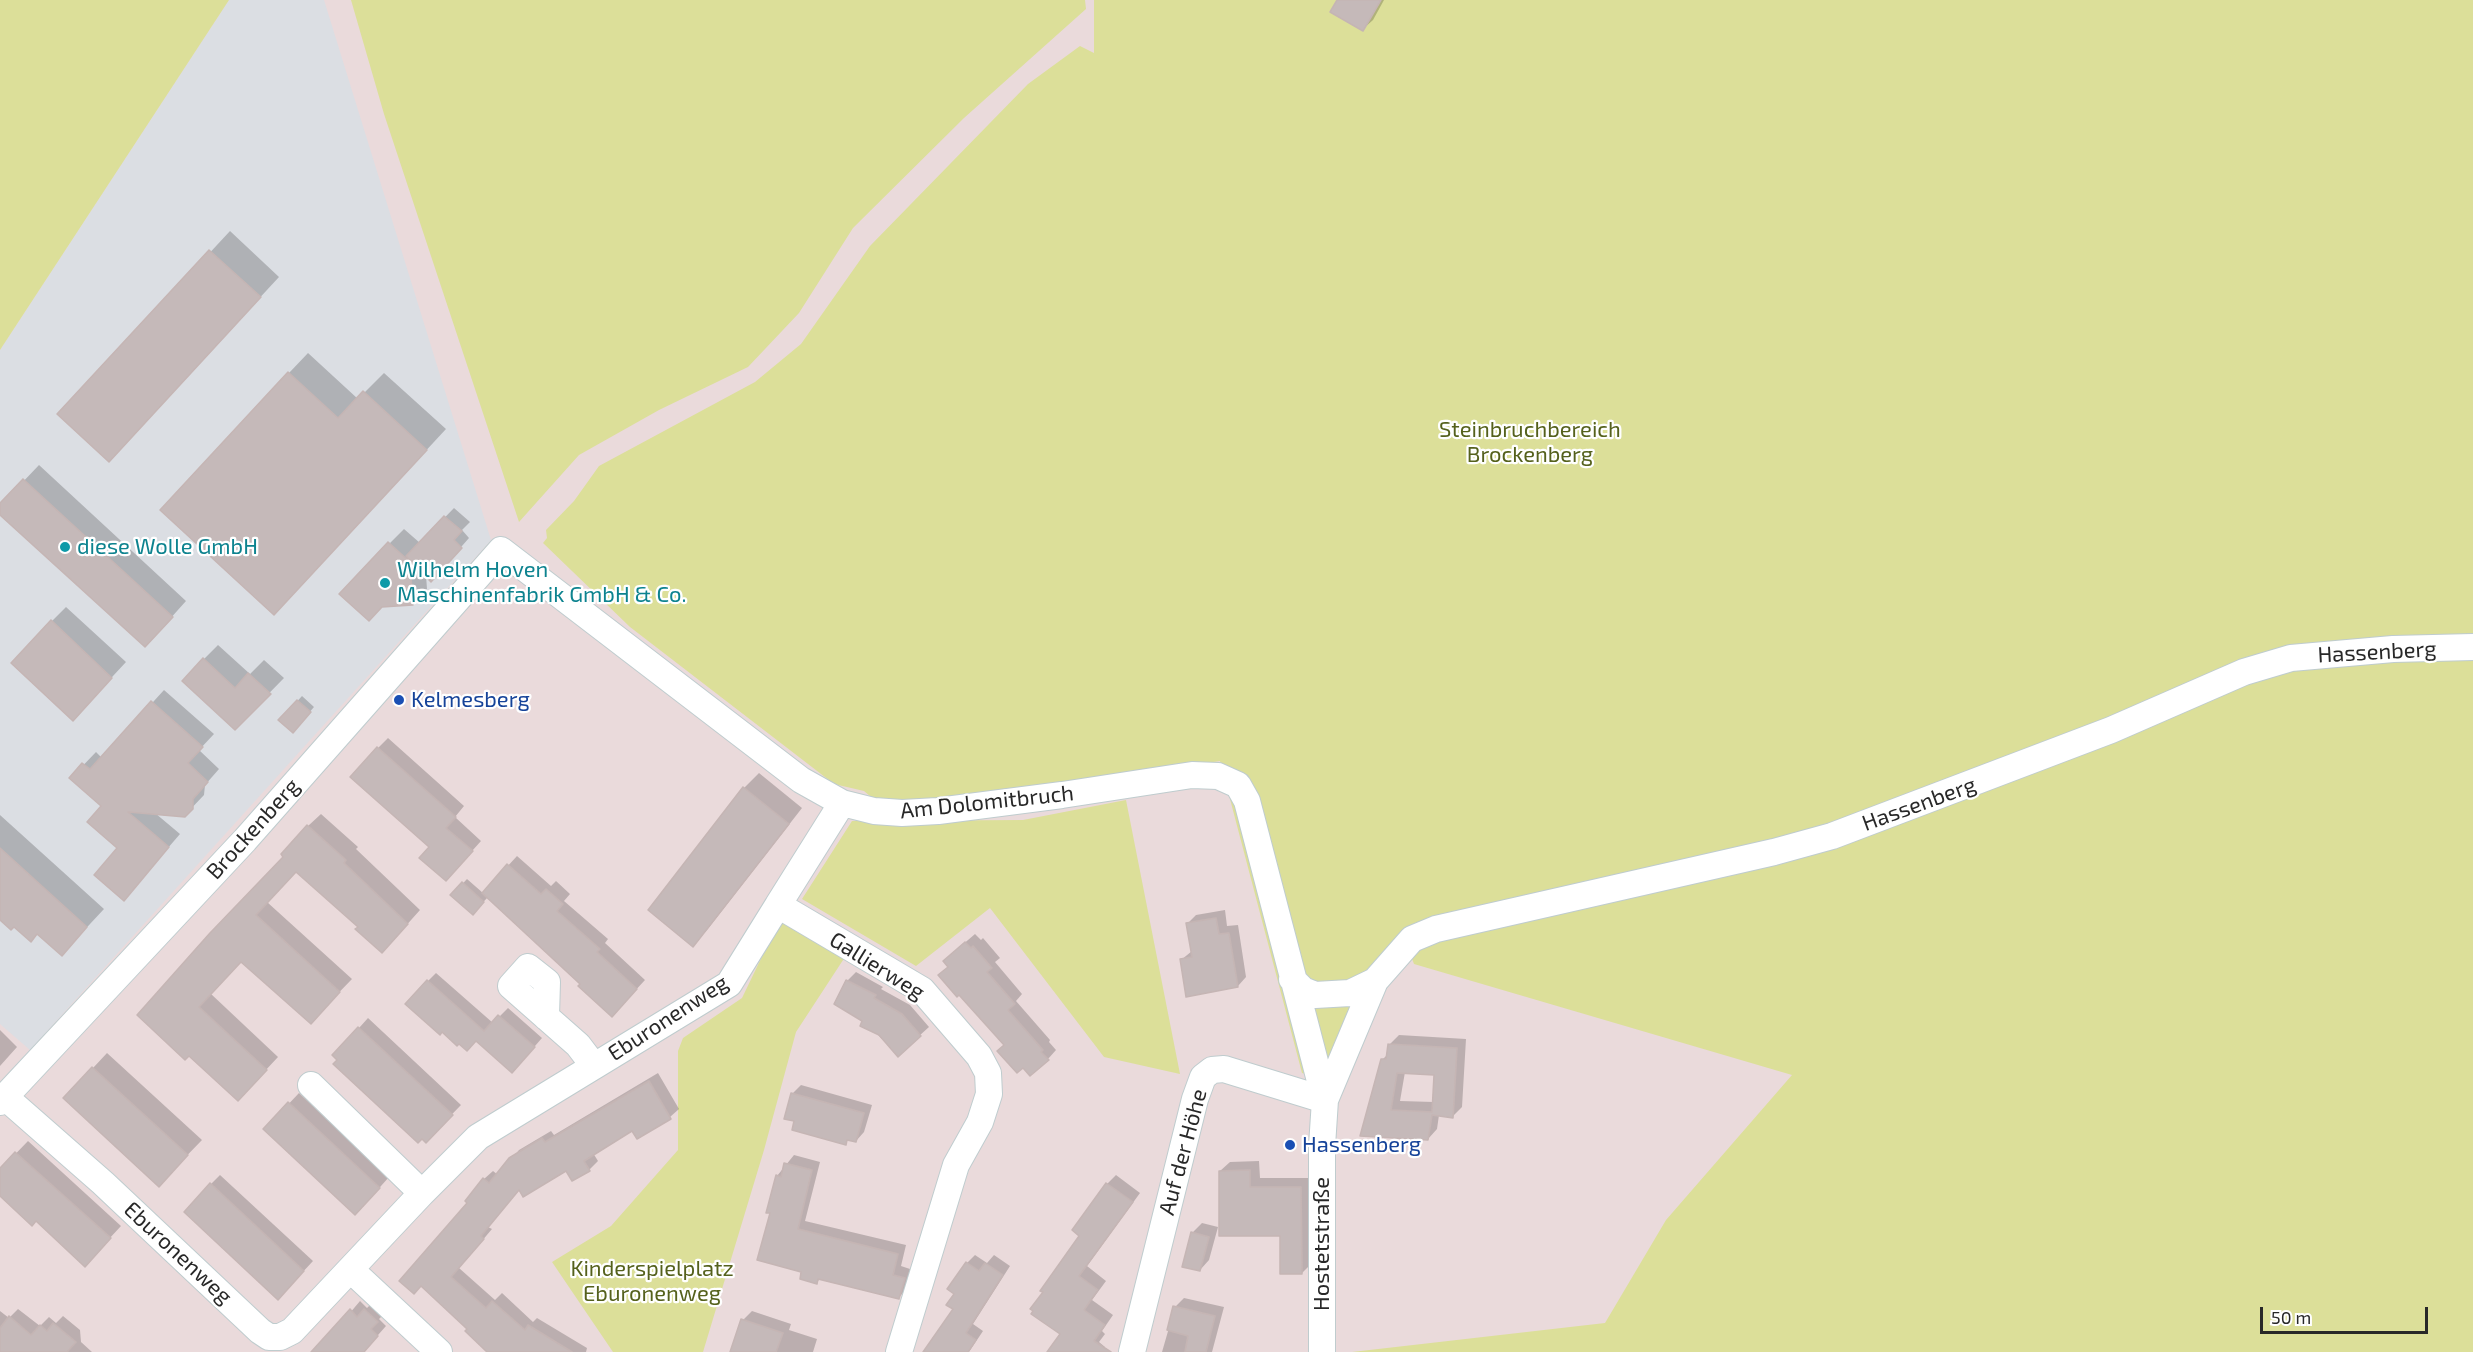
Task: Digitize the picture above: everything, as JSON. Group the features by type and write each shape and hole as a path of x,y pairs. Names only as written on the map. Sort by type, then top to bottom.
{"street":[{"name":"Am Dolomitbruch","path":"501,550 801,780 842,803 874,811 902,813 938,811 1192,775 1218,776 1238,785 1247,801 1266,881"},
{"name":"Brockenberg","path":"3,1100 244,840 501,550"},
{"name":"Hassenberg","path":"1375,981 1412,939 1436,929 1774,852 1832,836 2100,734 2244,672 2290,658 2393,649 2473,647"},
{"path":"778,905 842,803"},
{"name":"Hostetstraße","path":"1266,881 1325,1100 1322,1146 1322,1352"},
{"name":"Eburonenweg","path":"3,1100 103,1183 260,1331 269,1337 280,1337 292,1331 478,1137 729,984 778,905"},
{"name":"Gallierweg","path":"778,905 922,990 979,1056 988,1073 989,1094 980,1122 956,1165 899,1352"},
{"path":"1292,979 1303,990 1315,995 1350,993 1375,981"},
{"name":"Hostetstraße","path":"1325,1100 1375,981"},
{"name":"Eburonenweg","path":"546,1017 578,1045 594,1066"},
{"name":"Auf der Höhe","path":"1132,1352 1195,1099 1203,1077 1212,1070 1224,1068 1325,1100"},
{"path":"311,1085 422,1193"},
{"path":"351,1270 439,1352"}],"shaded area":[{"path":"229,0 324,0 491,540 30,1050 0,1024 0,350"}],"green space":[{"path":"0,0 229,0 0,350"},
{"path":"351,0 1085,0 1086,9 964,118 853,228 799,313 748,367 659,410 579,455 519,522 384,114"},
{"name":"Steinbruchbereich Brockenberg","path":"1094,0 2473,0 2473,1352 1352,1352 1605,1323 1666,1220 1792,1075 1414,964 1402,932 1394,939 1319,1078 1302,1073 1220,761 943,804 877,802 864,791 834,784 630,627 543,543 547,538 546,530 574,501 599,466 755,382 801,344 870,246 1028,84 1080,46 1094,53"},
{"path":"1126,800 1180,1074 1104,1057 990,908 916,966 802,899 852,821 1023,820"},
{"name":"Kinderspielplatz Eburonenweg","path":"781,917 845,957 796,1032 764,1150 703,1352 613,1352 552,1262 611,1226 678,1150 678,1051 683,1038 742,998"}],"building":[{"path":"1337,0 1381,0 1363,31 1330,12"},
{"path":"209,250 261,297 109,462 57,414"},
{"path":"288,372 338,418 363,391 427,450 274,615 160,510"},
{"name":"diese Wolle GmbH","path":"23,479 173,617 145,647 0,515 0,503"},
{"path":"444,516 462,531 454,540 462,548 431,582 406,556"},
{"name":"Wilhelm Hoven Maschinenfabrik GmbH & Co.","path":"388,542 410,562 413,605 382,607 369,621 339,594"},
{"path":"51,620 112,678 73,721 11,663"},
{"path":"203,658 235,688 248,673 271,694 235,730 182,681"},
{"path":"297,700 311,712 293,733 278,720"},
{"path":"151,701 203,747 188,763 208,782 193,799 193,809 185,817 128,812 169,847 124,901 94,875 117,848 87,822 101,806 69,778 82,763 90,769"},
{"path":"377,747 456,817 446,828 473,851 446,881 419,858 429,847 350,777"},
{"path":"743,787 789,824 693,947 648,910"},
{"path":"307,825 346,860 344,863 408,924 382,953 355,929 358,927 296,872 256,915 340,992 311,1024 241,962 199,1007 267,1070 238,1101 189,1056 185,1060 137,1015 210,933 283,857 281,854"},
{"path":"0,848 87,927 62,956 37,934 31,942 14,927 11,930 0,920"},
{"path":"507,864 541,894 546,889 563,904 557,911 600,949 597,952 637,989 612,1017 482,893"},
{"path":"462,882 484,902 473,915 450,895"},
{"path":"1216,918 1219,934 1229,933 1238,987 1186,997 1180,959 1192,957 1186,923"},
{"path":"965,942 971,948 973,946 992,968 987,972 1015,1004 1008,1010 1049,1060 1030,1076 1023,1068 1017,1073 997,1051 1004,1045 938,975 948,967 943,961"},
{"path":"427,980 484,1031 498,1015 535,1047 512,1073 476,1041 467,1051 459,1044 457,1046 442,1032 440,1035 405,1004"},
{"path":"846,980 876,995 874,998 902,1014 921,1036 898,1057 879,1035 860,1026 862,1021 834,1004"},
{"path":"358,1027 453,1115 426,1143 422,1139 418,1143 333,1064 337,1060 332,1055"},
{"path":"1388,1044 1457,1048 1453,1118 1432,1115 1428,1140 1360,1136 1381,1059 1386,1059","holes":["1397,1073 1434,1075 1432,1112 1391,1110"]},
{"path":"92,1067 188,1155 159,1187 63,1098"},
{"path":"649,1081 671,1119 637,1139 632,1131 584,1161 590,1171 572,1181 566,1171 523,1197 519,1190 481,1236 484,1239 451,1277 486,1308 492,1301 525,1330 528,1325 572,1352 487,1352 465,1331 467,1329 421,1286 414,1294 399,1281 467,1203 465,1201 483,1178 489,1183 509,1158 542,1138 545,1142"},
{"path":"791,1093 864,1113 856,1142 847,1140 846,1145 792,1130 794,1121 784,1119"},
{"path":"288,1102 380,1188 355,1215 263,1129"},
{"path":"15,1152 111,1238 85,1267 36,1221 32,1226 0,1196 0,1168"},
{"path":"784,1163 812,1170 798,1229 898,1254 893,1275 905,1278 899,1299 818,1279 817,1284 800,1279 801,1272 757,1260 770,1213 766,1213 776,1175 781,1177"},
{"path":"1250,1170 1250,1187 1301,1187 1302,1274 1280,1274 1280,1236 1219,1236 1219,1171"},
{"path":"210,1183 304,1271 278,1300 184,1212"},
{"path":"1106,1183 1133,1202 1079,1276 1098,1290 1084,1310 1105,1325 1094,1341 1111,1352 1047,1352 1060,1334 1031,1314 1033,1311 1030,1309 1079,1236 1072,1230"},
{"path":"1191,1232 1209,1237 1200,1271 1182,1267"},
{"path":"966,1262 979,1271 985,1263 1003,1275 966,1333 976,1340 968,1352 923,1352 953,1309 946,1305 954,1294 947,1289"},
{"path":"1173,1306 1215,1316 1206,1352 1185,1352 1188,1336 1167,1330"},
{"path":"350,1309 357,1317 364,1309 378,1322 371,1329 378,1336 364,1352 311,1352"},
{"path":"9,1316 31,1335 40,1325 47,1331 53,1323 76,1342 67,1352 0,1352 0,1328"},
{"path":"741,1319 783,1333 776,1352 730,1352"}],"place":[{"name":"diese Wolle GmbH","path":"65,547"},
{"name":"Wilhelm Hoven Maschinenfabrik GmbH & Co.","path":"385,583"},
{"name":"Kelmesberg","path":"399,700"},
{"name":"Hassenberg","path":"1290,1145"}]}
